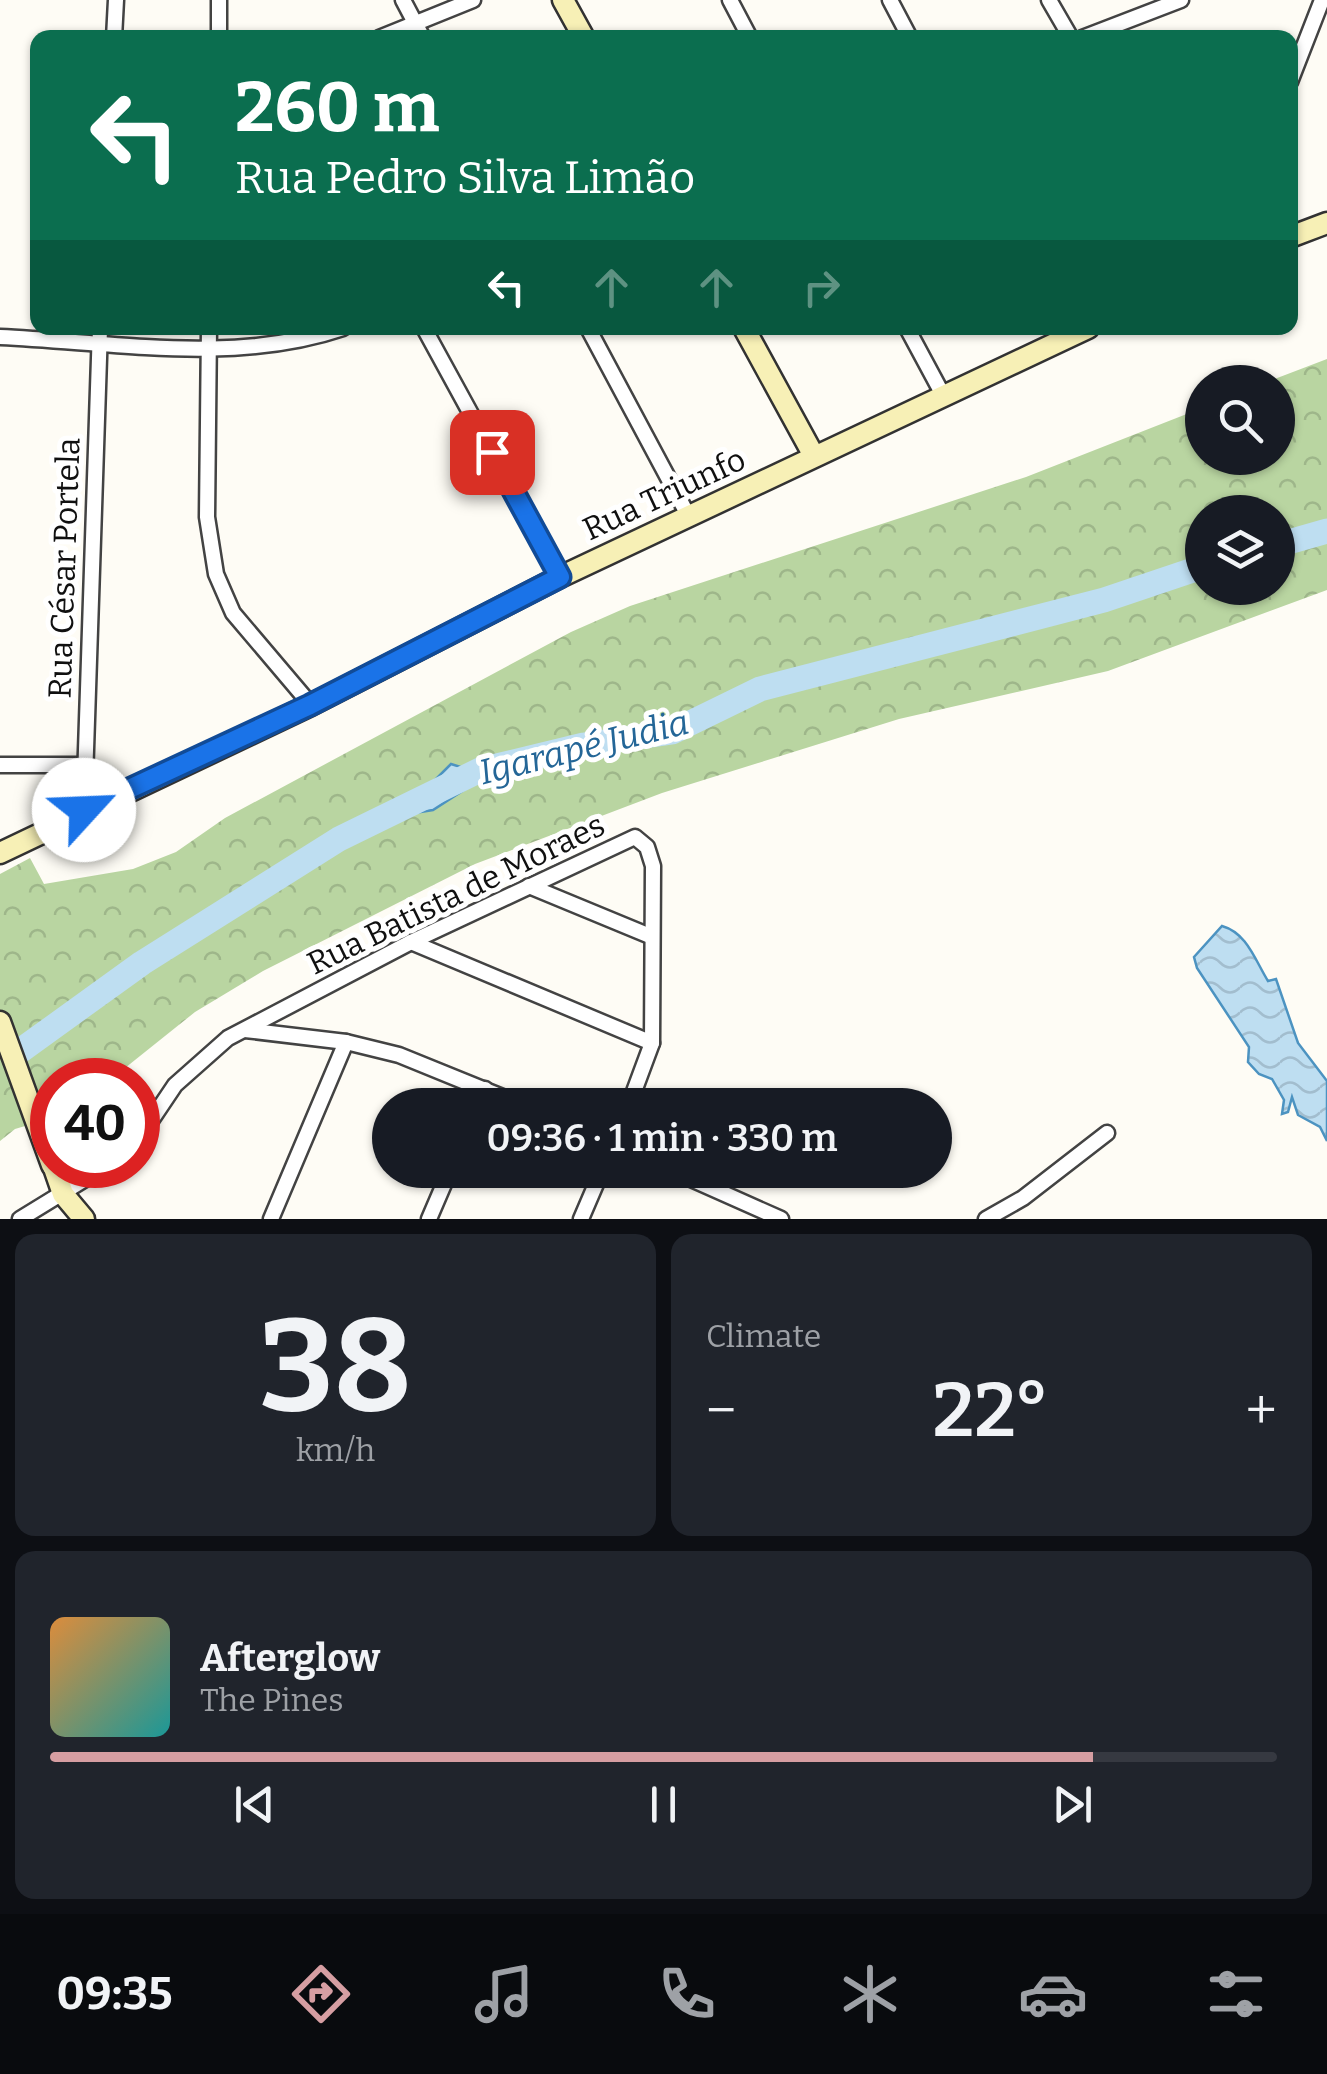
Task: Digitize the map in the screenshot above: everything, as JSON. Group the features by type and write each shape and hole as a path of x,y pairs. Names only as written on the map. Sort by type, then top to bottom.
{"street":[{"path":"114,30 116,0"},
{"path":"218,30 219,0"},
{"path":"403,0 418,30"},
{"path":"421,30 473,0"},
{"path":"564,0 580,30"},
{"path":"730,0 746,30"},
{"path":"890,0 906,30"},
{"path":"1049,0 1066,30"},
{"path":"1103,30 1181,0"},
{"path":"1298,62 1322,0"},
{"path":"1298,234 1327,222"},
{"path":"0,337 100,335 208,349 271,346 315,335"},
{"name":"Rua César Portela","path":"84,810 100,335"},
{"path":"209,335 208,517 221,590 249,634 310,705"},
{"path":"428,335 560,577"},
{"path":"592,335 690,517"},
{"path":"748,335 814,456"},
{"path":"911,335 943,395"},
{"name":"Rua Triunfo","path":"0,853 310,705 560,577 1068,335"},
{"path":"0,765 86,766"},
{"name":"Rua Batista de Moraes","path":"160,1107 175,1085 242,1030 411,942 635,837 647,847 653,866 652,1043 635,1088"},
{"path":"529,886 650,936"},
{"path":"411,942 652,1043"},
{"path":"0,1022 30,1104"},
{"path":"242,1030 346,1042 398,1055 482,1088"},
{"path":"272,1219 346,1042"},
{"path":"986,1219 1023,1198 1107,1133"},
{"path":"61,1188 84,1219"},
{"path":"20,1219 72,1188"},
{"path":"429,1219 442,1188"},
{"path":"581,1219 594,1188"},
{"path":"712,1188 780,1219"}],"green space":[{"path":"1327,359 1327,590 1295,602 1295,495 1185,495 1185,605 1286,605 1108,671 899,719 662,793 475,864 263,971 195,1012 138,1058 30,1058 30,1125 15,1129 0,1141 0,874 30,858 44,884 133,869 176,852 225,818 571,632 630,606 1026,477 1185,415 1185,475 1295,475 1295,371"}],"water":[{"path":"451,764 467,769 473,782 470,786 433,810 389,817 388,809 413,802"},
{"path":"1222,926 1244,941 1268,981 1276,979 1298,1043 1327,1081 1327,1141 1320,1127 1298,1115 1292,1097 1288,1112 1282,1114 1284,1100 1272,1079 1259,1074 1248,1062 1249,1047 1197,968 1194,957"}],"waterway":[{"name":"Igarapé Judia","path":"1295,540 1327,531"},
{"name":"Igarapé Judia","path":"20,1051 142,963 339,839 480,770 584,745 672,732 760,689 1104,600 1185,573"}],"route":[{"path":"84,810 310,705 560,577 492,452"}]}
